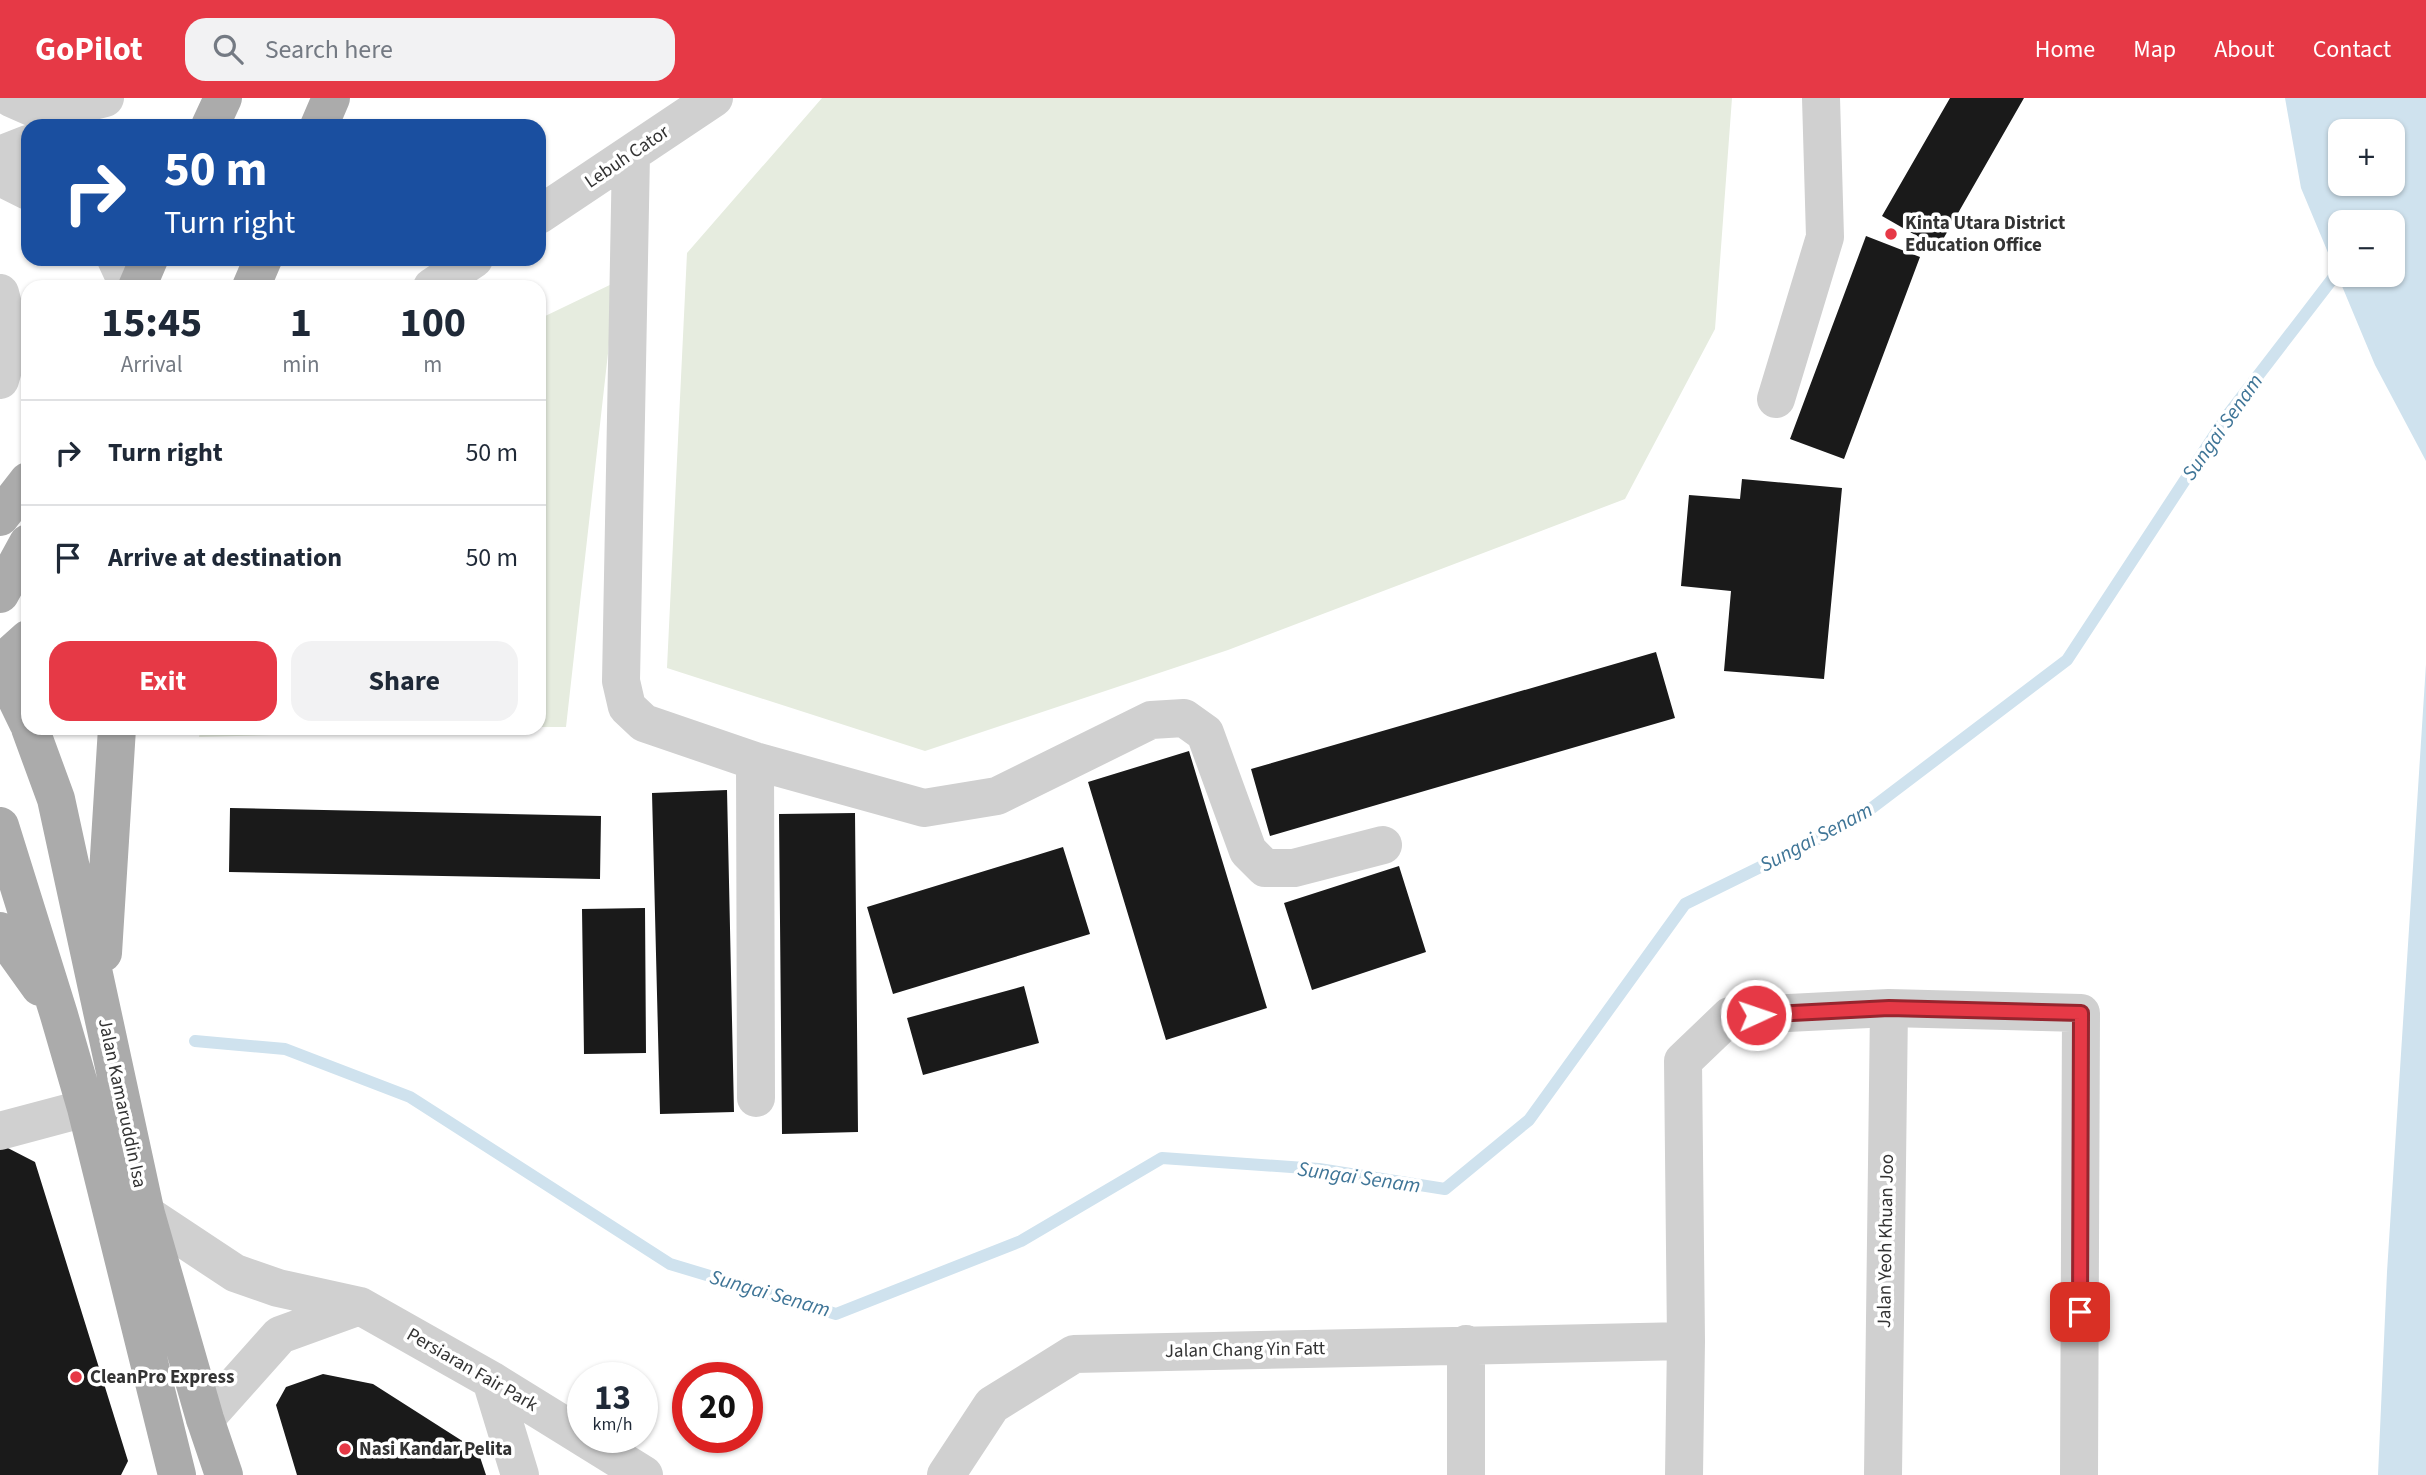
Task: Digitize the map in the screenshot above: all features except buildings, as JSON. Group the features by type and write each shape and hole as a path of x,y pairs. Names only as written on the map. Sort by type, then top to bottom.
{"main road":[{"path":"213,119 223,98"},
{"path":"322,119 331,98"},
{"path":"0,517 21,490"},
{"path":"0,594 21,556"},
{"path":"0,664 21,645"},
{"name":"Jalan Kamaruddin Isa","path":"0,676 11,688 21,709"},
{"name":"Jalan Kamaruddin Isa","path":"32,735 57,799 146,1214 205,1419 224,1475"},
{"path":"100,999 117,735"},
{"name":"Jalan Kamaruddin Isa","path":"0,826 86,1108 177,1475"},
{"path":"0,932 59,1015"}],"street":[{"path":"11,98 40,119"},
{"path":"44,119 105,98"},
{"name":"Lebuh Cator","path":"546,210 714,98"},
{"path":"1776,399 1825,237 1821,98"},
{"path":"0,155 21,137"},
{"path":"631,154 621,681 627,707 644,723 755,761 924,808 997,796 1151,720 1184,718 1205,733 1248,851 1265,868 1293,868 1383,845"},
{"path":"0,177 21,188"},
{"path":"442,280 464,266"},
{"path":"0,293 6,314 4,367 0,380"},
{"path":"755,761 756,1098"},
{"path":"1684,1475 1686,1341 1683,1060 1730,1016 1889,1008 2081,1013 2079,1475"},
{"name":"Jalan Yeoh Khuan Joo","path":"1883,1475 1889,1008"},
{"path":"0,1131 86,1108"},
{"name":"Persiaran Fair Park","path":"146,1214 234,1273 278,1288 360,1306 491,1380 567,1427"},
{"path":"205,1419 280,1335 360,1306"},
{"name":"Jalan Chang Yin Fatt","path":"946,1475 992,1405 1074,1354 1686,1341"},
{"path":"1466,1344 1466,1475"},
{"path":"491,1380 520,1475"},
{"name":"Persiaran Fair Park","path":"609,1453 644,1475"}],"shaded area":[{"path":"822,98 1732,98 1715,329 1625,499 1228,650 925,751 667,668 687,253"},
{"path":"616,282 566,727 546,727 546,316"},
{"path":"199,735 269,735 199,737"}],"water":[{"path":"2285,98 2426,98 2426,461 2375,365 2342,287 2405,287 2405,210 2328,210 2328,253 2301,188"},
{"path":"2426,664 2426,1475 2378,1475 2387,1272"}],"waterway":[{"name":"Sungai Senam","path":"195,1041 285,1049 410,1097 670,1264 836,1314 1021,1241 1162,1158 1319,1169 1445,1189 1529,1120 1685,904 1856,820 2067,660 2227,416 2328,285"}],"place":[{"name":"Kinta Utara District Education Office","path":"1891,234"},
{"name":"CleanPro Express","path":"76,1377"},
{"name":"Nasi Kandar Pelita","path":"345,1449"}],"route":[{"path":"1756,1015 1889,1008 2081,1013 2080,1312"}]}
